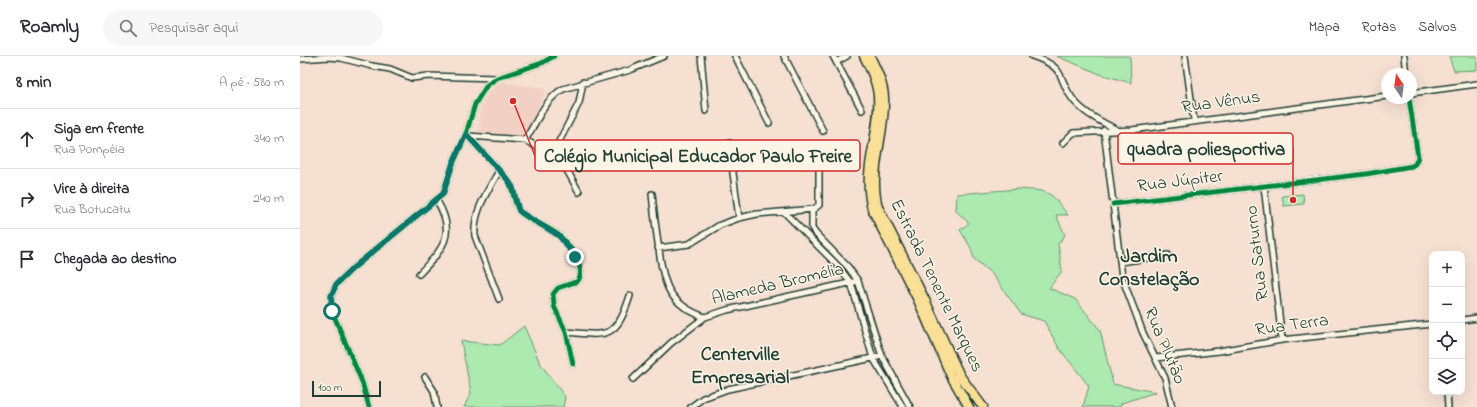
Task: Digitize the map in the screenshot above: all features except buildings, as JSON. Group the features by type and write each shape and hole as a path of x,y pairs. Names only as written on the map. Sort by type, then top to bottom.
{"main road":[{"name":"Estrada Tenente Marques","path":"864,56 874,79 878,97 877,116 868,175 872,209 909,280 951,376 969,407"},
{"name":"Estrada Tenente Marques","path":"870,56 879,76 884,96 884,117 874,175 878,207 924,298 960,376 983,407"}],"street":[{"path":"300,59 329,56 341,58 390,69 412,78 428,76 497,78"},
{"path":"369,407 362,382 332,311 331,296 336,284 397,232 437,201 445,190 453,163 467,135 471,115 480,94 486,85 497,78 542,63 554,56"},
{"path":"525,140 554,94 583,82 630,70 664,56"},
{"path":"701,56 706,111"},
{"path":"735,56 769,123"},
{"path":"784,56 823,132"},
{"path":"833,56 862,110"},
{"path":"836,62 847,56"},
{"path":"1032,56 1053,64 1058,70 1072,98 1077,104 1093,118 1118,130"},
{"path":"1185,56 1194,120"},
{"path":"1404,56 1405,68"},
{"path":"552,155 580,103 583,82"},
{"path":"1417,92 1477,84"},
{"name":"Rua Vênus","path":"1063,143 1073,133 1118,130 1381,97"},
{"name":"Rua Júpiter","path":"1113,204 1399,169 1415,164 1418,157 1410,104"},
{"name":"Rua Plutão","path":"1104,130 1120,262 1125,290 1143,333 1165,378 1172,407"},
{"path":"467,135 525,140 552,155 568,172 579,192"},
{"path":"467,135 513,187 519,211 559,236 566,243 579,264 581,271 578,281 558,288 552,294 554,306 566,332 573,364"},
{"path":"729,143 739,218"},
{"path":"658,248 689,244 720,225 739,218 757,214 812,209 819,205 819,165"},
{"path":"499,171 478,210 474,227 475,236 499,299"},
{"name":"Rua Saturno","path":"1264,186 1282,340"},
{"path":"652,194 662,275 671,296 688,310 705,317"},
{"path":"419,274 441,249 448,230 445,217 437,201"},
{"path":"812,209 812,228 815,233 848,267 858,281 882,356 910,407"},
{"path":"784,212 838,266 851,283 873,358 903,407"},
{"path":"1120,262 1168,255"},
{"name":"Alameda Bromélia","path":"633,379 671,343 705,317 727,310 858,281"},
{"path":"566,332 599,334 614,329 623,317 630,296"},
{"path":"1465,320 1477,318"},
{"name":"Rua Terra","path":"1156,358 1218,351 1282,340 1429,324"},
{"path":"691,407 703,398 728,389 882,356"},
{"path":"425,377 434,391 437,407"},
{"path":"1447,395 1447,407"}],"shaded area":[{"path":"501,82 543,88 546,91 527,130 519,137 479,132 480,110 489,92"}],"green space":[{"path":"1056,56 1130,56 1131,83 1100,74"},
{"path":"1449,56 1477,56 1477,70 1454,71"},
{"path":"1018,189 1036,190 1048,193 1056,200 1068,215 1056,215 1065,235 1058,244 1062,271 1049,288 1075,299 1100,330 1113,384 1156,392 1122,403 1119,407 1083,407 1089,386 1059,348 1044,321 1021,314 992,274 974,259 970,246 960,230 969,223 956,211 957,194"},
{"path":"1303,194 1304,204 1284,206 1282,196"},
{"path":"524,326 540,363 565,397 563,407 464,407 471,393 461,341 500,345"}],"cycle path":[{"path":"369,407 362,382 332,311 331,296 337,284 353,268 443,194 453,163 466,134 475,104 487,85 497,78 542,63 554,56"},
{"path":"1113,204 1366,174 1412,166 1415,164 1418,157 1410,104"},
{"path":"466,134 508,180 519,211 523,215 558,235 576,256 580,269 578,281 558,288 553,294 554,306 566,332 573,364"}],"place":[{"name":"Colégio Municipal Educador Paulo Freire","path":"513,101"},
{"name":"quadra poliesportiva","path":"1293,200"}],"district":[{"name":"Jardim Constelação","path":"1149,268"},
{"name":"Centerville Empresarial","path":"740,366"}],"route":[{"path":"332,311 330,302 336,284 353,268 437,201 443,194 447,186 453,163 466,134 513,187 516,207 519,211 529,219 559,236 566,243 575,257"}]}
